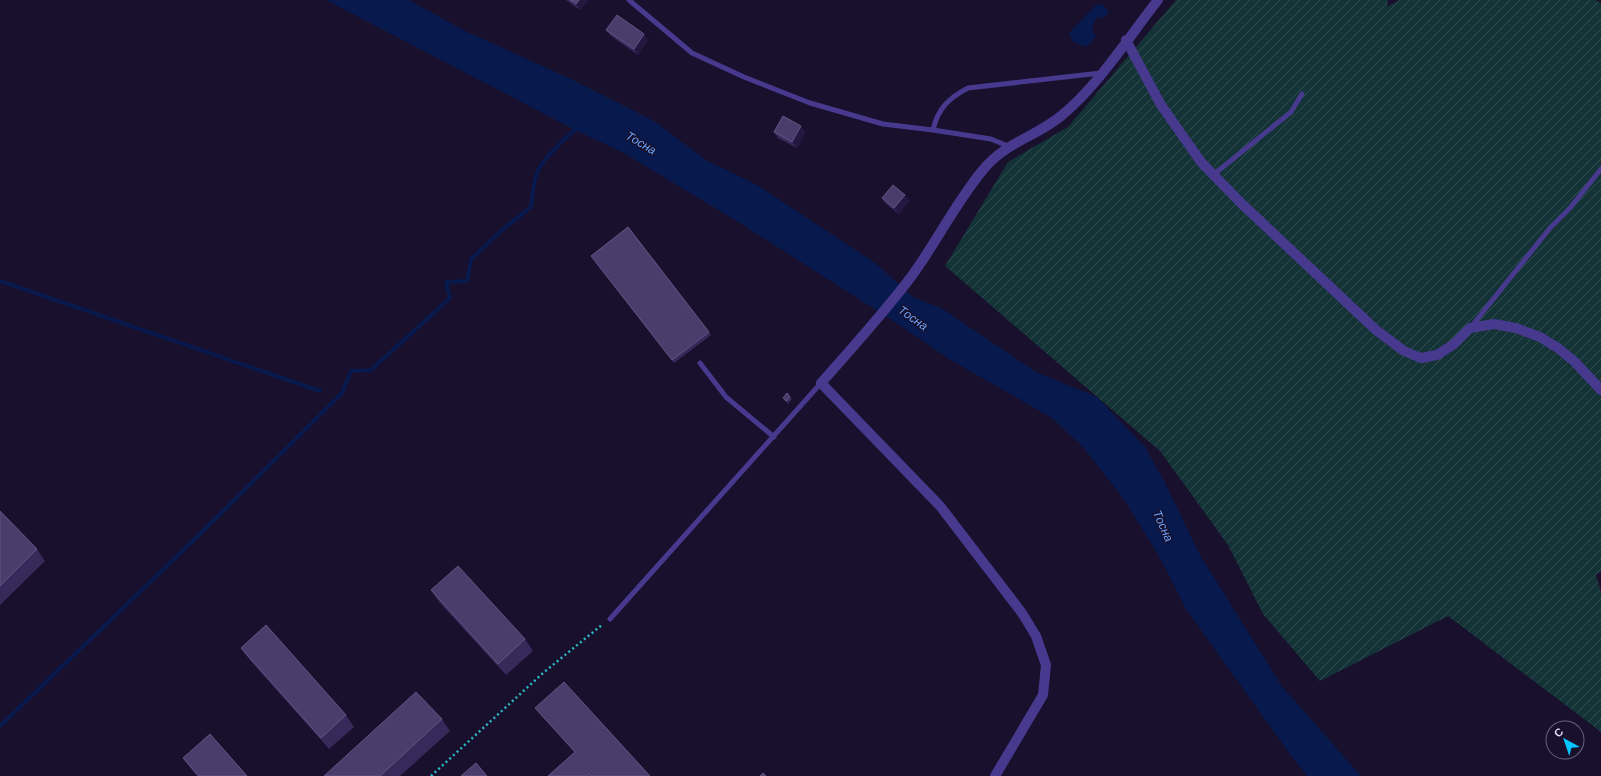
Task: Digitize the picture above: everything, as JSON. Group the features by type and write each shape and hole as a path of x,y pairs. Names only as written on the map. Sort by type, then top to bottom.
{"street":[{"path":"995,776 1043,696 1046,665 1036,636 1022,613 940,506 821,383 868,330 911,276 981,171 1008,146 1045,127 1060,117 1072,106 1101,73 1158,0"},
{"path":"1126,40 1161,105 1176,129 1201,162 1376,330 1404,351 1421,358 1437,355 1454,344 1470,328 1494,324 1516,328 1540,337 1558,348 1575,362 1601,390"}],"lane":[{"path":"629,0 692,53 744,77 810,103 875,122 991,139 1008,146"},
{"path":"933,130 936,118 950,98 968,88 1101,73"},
{"path":"1213,175 1291,112 1302,94"},
{"path":"1470,328 1550,228 1570,208 1601,169"},
{"path":"700,363 726,397 774,437"},
{"path":"610,619 821,383"}],"path":[{"path":"431,776 543,674 610,619"}],"green space":[{"path":"1176,0 1388,0 1387,7 1399,0 1596,0 1601,3 1601,571 1596,575 1601,592 1601,732 1448,616 1320,681 1263,614 1228,545 1160,451 945,266 1008,162 1068,127"}],"water":[{"name":"Тосна","path":"326,0 409,0 463,30 571,79 654,121 706,160 757,185 874,262 913,297 941,308 1036,372 1097,397 1145,447 1164,481 1200,555 1281,685 1361,776 1307,776 1186,609 1159,556 1123,498 1083,447 1052,418 949,359 895,322 735,220 622,152 575,130"},
{"path":"1097,4 1103,5 1109,11 1105,17 1097,18 1093,24 1092,32 1097,36 1086,47 1073,42 1069,33"}],"building":[{"path":"570,0 579,0 576,4"},
{"path":"617,15 644,34 634,49 606,30"},
{"path":"783,116 801,126 792,142 774,132"},
{"path":"893,185 905,195 894,208 882,198"},
{"path":"628,227 709,332 672,360 591,256"},
{"path":"787,393 790,397 786,401 783,398"},
{"path":"0,511 37,549 0,586"},
{"path":"458,566 525,639 498,664 431,590"},
{"path":"266,625 346,715 321,738 241,648"},
{"path":"564,682 650,776 591,776 589,774 587,776 548,776 575,752 535,708"},
{"path":"416,692 442,719 380,776 324,776"},
{"path":"210,734 247,776 199,776 183,758"},
{"path":"476,763 487,776 461,776"}],"waterway":[{"path":"0,726 197,537 342,393 351,371 371,370 450,298 446,282 467,281 471,259 501,231 531,207 534,183 538,170 563,140 575,130 580,128"},
{"path":"0,281 320,391"}]}
